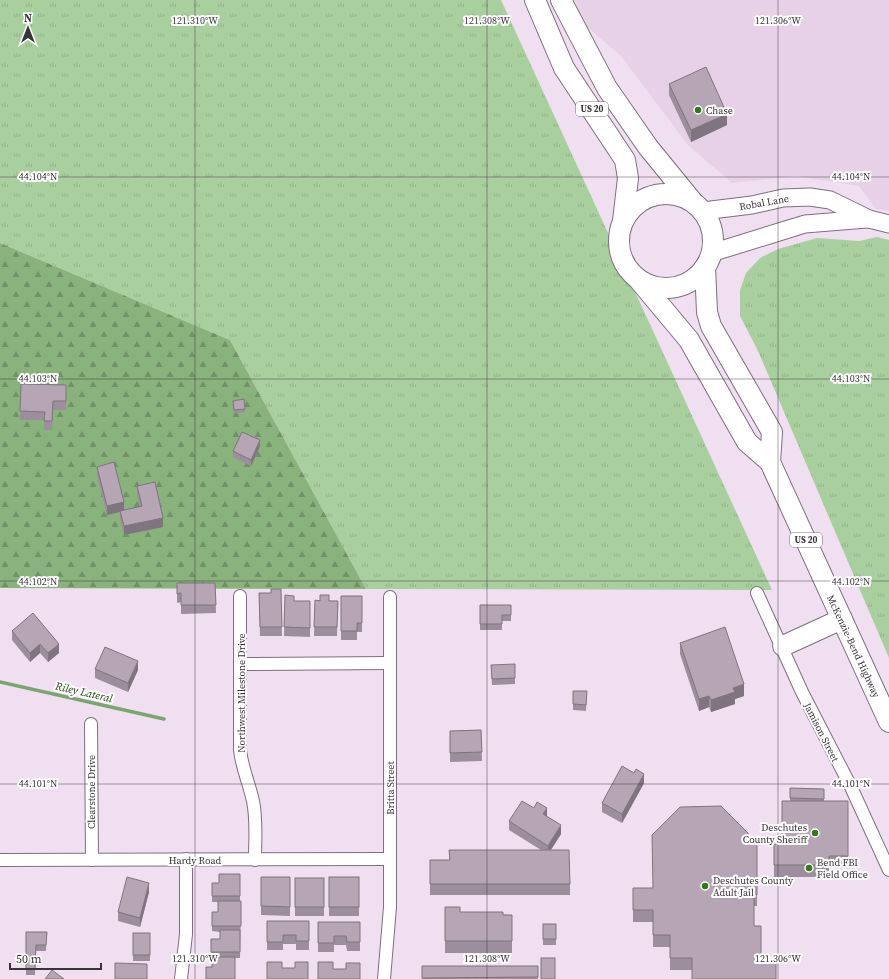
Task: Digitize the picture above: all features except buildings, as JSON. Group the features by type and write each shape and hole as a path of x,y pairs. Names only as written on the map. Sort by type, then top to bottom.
{"highway":[{"name":"US 20","path":"535,0 564,68 625,160 628,178 622,222"},
{"name":"US 20","path":"561,0 606,88 648,148 697,206"},
{"path":"660,194 677,195 697,206 710,224 713,238 708,260 695,278 682,285 668,288 653,286 640,280 628,268 620,254 619,238 622,222 632,208 650,197 660,194"},
{"name":"McKenzie-Bend Highway","path":"708,260 707,312 711,326 772,432 770,462"},
{"name":"McKenzie-Bend Highway","path":"640,280 690,340 747,442 770,462 889,722"},
{"path":"782,646 842,619"}],"main road":[{"name":"Robal Lane","path":"697,206 752,205 783,198 810,197 830,200 869,218 889,224"},
{"name":"Robal Lane","path":"708,260 781,230 804,224 869,218"}],"street":[{"name":"Jamison Street","path":"757,593 802,692 851,787 889,870"},
{"name":"Northwest Milestone Drive","path":"240,596 240,750 242,764 253,801 256,821 255,860"},
{"name":"Britta Street","path":"384,979 390,907 390,597"},
{"path":"240,664 389,663"},
{"name":"Clearstone Drive","path":"91,724 92,860"},
{"name":"Hardy Road","path":"0,860 390,859"},
{"path":"181,979 186,934 186,860"}],"shaded area":[{"path":"575,0 889,0 889,211 876,209 859,186 796,176 732,183 688,145 621,56 587,27"}],"green space":[{"path":"0,0 501,0 772,590 366,589 230,340 0,243"},
{"path":"877,237 889,240 889,658 758,351 740,316 740,290 746,273 760,258 778,249 817,238 859,241"},
{"path":"0,243 230,340 366,589 0,588"}],"waterway":[{"name":"Riley Lateral","path":"0,682 164,719"}],"place":[{"name":"Chase","path":"698,110"},
{"name":"Deschutes County Sheriff","path":"815,833"},
{"name":"Bend FBI Field Office","path":"809,868"},
{"name":"Deschutes County Adult Jail","path":"705,886"}]}
